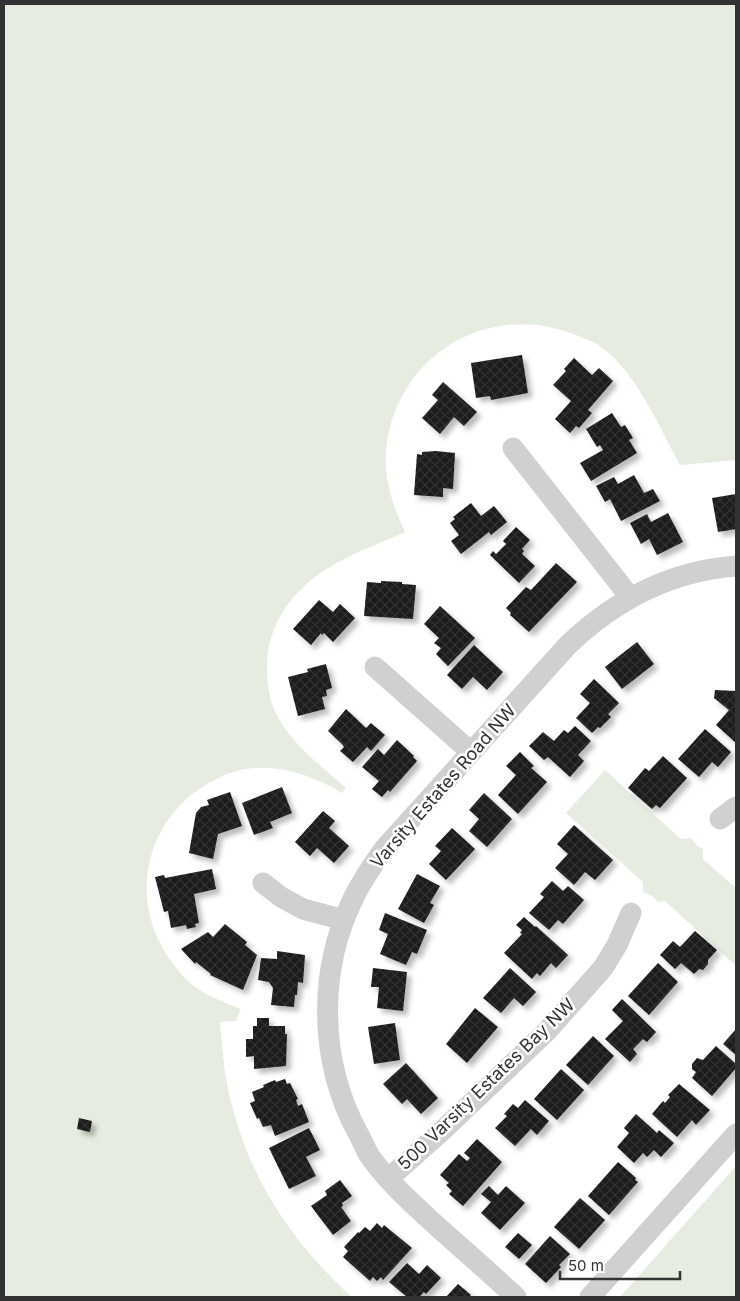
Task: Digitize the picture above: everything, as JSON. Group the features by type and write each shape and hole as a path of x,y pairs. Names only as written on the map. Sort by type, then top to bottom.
{"street":[{"path":"513,448 630,597"},
{"name":"Varsity Estates Road NW","path":"516,1297 407,1199 388,1179 370,1156 350,1120 336,1080 329,1039 329,981 335,949 344,920 362,883 384,849 568,645 603,614 645,589 677,578 718,568 736,566"},
{"path":"375,666 471,752"},
{"path":"263,883 302,910 344,920"},
{"name":"500 Varsity Estates Bay NW","path":"388,1179 442,1131 547,1031 603,968 617,945 632,913"},
{"path":"590,1297 736,1134"}],"shaded area":[{"path":"4,4 736,4 736,460 680,465 635,383 611,355 597,344 588,340 542,326 512,324 483,330 456,341 432,358 412,380 397,407 388,437 386,462 389,486 395,509 405,532 352,555 305,585 281,615 271,639 267,659 267,674 270,698 275,713 297,744 346,788 342,793 302,774 273,768 244,769 230,773 209,783 190,796 174,812 162,830 153,850 148,871 147,893 150,915 157,937 164,950 190,983 208,995 241,1009 236,1021 220,1022 223,1060 228,1089 248,1155 275,1207 292,1231 330,1276 352,1297 4,1297"},
{"path":"605,770 681,839 691,838 697,846 703,849 703,859 736,888 736,966 665,901 658,902 652,896 643,892 643,882 566,813"},
{"path":"736,1166 736,1297 620,1297"}],"building":[{"path":"522,355 528,393 491,400 490,396 476,398 471,363"},
{"path":"574,358 592,375 599,368 613,381 588,410 592,413 579,428 576,426 570,433 555,419 571,401 553,385 566,371 564,369"},
{"path":"443,382 477,412 464,426 454,417 440,434 422,418 438,400 432,395"},
{"path":"612,413 621,427 625,425 633,438 629,440 637,453 591,481 580,463 603,450 600,445 597,447 586,429"},
{"path":"422,452 455,453 453,489 443,488 443,497 414,495 417,454 422,455"},
{"path":"634,475 644,493 653,489 660,501 621,521 610,499 605,502 596,486 614,477 618,484"},
{"path":"736,494 736,529 718,532 712,498"},
{"path":"471,503 481,516 494,506 507,522 491,535 489,532 461,554 451,541 459,535 450,523 455,519 453,517"},
{"path":"668,513 683,542 657,555 649,539 641,544 630,523 647,514 651,522"},
{"path":"516,527 530,540 522,549 524,551 522,554 535,566 519,583 490,555 493,551 496,554 506,544 503,541"},
{"path":"556,563 577,582 529,632 510,615 511,613 506,608 526,587 531,590"},
{"path":"381,581 416,585 413,619 364,616 367,582 381,583"},
{"path":"319,600 333,612 340,604 355,618 333,642 324,633 322,635 321,633 311,645 293,629"},
{"path":"440,606 475,638 448,666 436,654 441,648 434,643 439,638 424,624"},
{"path":"637,642 654,664 622,689 605,667"},
{"path":"474,645 503,672 487,690 473,677 462,689 447,675"},
{"path":"326,664 332,688 326,690 327,696 322,697 325,709 298,716 288,677 308,672 307,669"},
{"path":"594,679 619,703 608,714 611,717 592,733 576,718 590,703 580,694"},
{"path":"715,690 736,691 736,743 716,725 729,710 714,698"},
{"path":"346,709 366,728 371,723 385,735 371,751 367,747 353,762 340,751 344,747 328,731"},
{"path":"575,726 591,741 578,755 584,761 570,777 548,757 544,760 529,746 543,732 554,741 564,730 568,733"},
{"path":"705,729 731,752 718,767 712,762 699,777 678,759"},
{"path":"397,740 417,761 390,792 388,790 382,797 372,789 379,781 362,767 378,749 384,755"},
{"path":"520,752 534,766 531,768 547,782 518,814 498,795 516,775 506,766"},
{"path":"663,756 687,778 660,808 656,805 652,809 628,788 645,768 649,771"},
{"path":"282,787 292,813 270,822 273,828 254,835 242,803"},
{"path":"230,792 242,826 218,834 213,859 189,853 196,813 201,807 209,805 207,800"},
{"path":"484,793 512,819 487,847 469,831 479,819 469,810"},
{"path":"323,811 335,821 329,828 349,846 334,863 317,848 310,856 295,842"},
{"path":"574,825 613,860 595,880 585,872 574,885 555,868 568,854 557,844"},
{"path":"452,828 475,849 446,880 429,864 441,851 435,846"},
{"path":"212,869 216,889 194,894 199,923 195,924 196,927 187,929 186,925 171,928 168,911 164,912 155,877 164,875 165,878"},
{"path":"417,874 440,886 430,903 434,905 424,923 398,909"},
{"path":"552,881 563,891 568,886 584,900 563,924 558,920 549,930 529,913 544,897 540,894"},
{"path":"385,913 427,930 417,954 412,952 406,965 380,954 388,934 379,930"},
{"path":"524,917 568,955 556,968 551,963 540,976 537,973 532,979 504,953 522,934 520,933 522,930 516,925"},
{"path":"225,924 247,942 245,945 257,955 243,990 210,975 196,962 195,964 181,949 208,932 213,937"},
{"path":"695,931 717,950 708,960 708,964 703,970 699,969 694,974 681,963 675,969 660,955 673,941 680,947"},
{"path":"277,951 305,955 303,983 298,982 294,1007 271,1005 273,988 269,982 258,980 261,958 277,959"},
{"path":"658,963 678,982 649,1015 628,996"},
{"path":"373,968 407,972 403,1011 377,1008 379,987 371,987"},
{"path":"510,968 536,992 523,1006 514,998 501,1013 483,998"},
{"path":"622,999 656,1032 647,1042 643,1039 633,1049 637,1054 630,1062 605,1039 623,1021 612,1010"},
{"path":"475,1008 498,1027 467,1063 446,1044"},
{"path":"257,1018 269,1018 269,1026 285,1026 285,1034 287,1034 286,1066 254,1069 254,1056 246,1057 246,1039 253,1039 253,1026 257,1026"},
{"path":"395,1023 400,1060 374,1064 368,1027"},
{"path":"736,1029 736,1055 723,1044"},
{"path":"593,1036 614,1056 588,1085 566,1065"},
{"path":"716,1046 736,1064 736,1068 712,1096 692,1078 696,1072 692,1069 692,1064 697,1058 703,1060"},
{"path":"406,1063 438,1098 421,1114 407,1099 402,1104 383,1084"},
{"path":"561,1069 584,1090 557,1120 534,1099"},
{"path":"285,1079 287,1084 290,1083 298,1099 296,1100 298,1106 302,1104 309,1122 275,1136 271,1125 263,1127 250,1103 255,1101 252,1092 275,1080 276,1082"},
{"path":"679,1084 710,1110 696,1125 692,1120 677,1137 652,1114 663,1101 665,1103 670,1097 668,1095"},
{"path":"525,1100 549,1121 537,1135 531,1129 515,1146 495,1128 507,1116 504,1114 513,1104 518,1108"},
{"path":"636,1114 657,1133 659,1130 674,1143 661,1157 654,1150 647,1157 643,1153 634,1163 617,1147 629,1133 624,1128"},
{"path":"79,1118 92,1121 90,1132 77,1129"},
{"path":"309,1128 320,1150 306,1157 316,1176 289,1189 269,1148"},
{"path":"477,1139 502,1162 463,1206 449,1194 452,1191 446,1185 449,1183 440,1175 459,1154 467,1161 470,1158 464,1153"},
{"path":"618,1162 638,1182 609,1215 588,1196"},
{"path":"340,1180 352,1196 342,1203 343,1206 341,1207 351,1221 333,1235 311,1206 327,1195 325,1191"},
{"path":"489,1186 498,1195 506,1186 525,1203 500,1230 481,1213 491,1202 481,1194"},
{"path":"580,1198 605,1220 579,1249 554,1227"},
{"path":"377,1223 382,1228 384,1225 412,1248 383,1280 381,1277 377,1281 373,1277 370,1281 343,1257 348,1251 344,1247 358,1232 365,1227 370,1231"},
{"path":"518,1233 532,1245 519,1259 505,1247"},
{"path":"550,1236 570,1254 546,1283 525,1264"},
{"path":"407,1263 419,1274 427,1265 441,1278 426,1294 424,1292 419,1297 407,1297 389,1282"},
{"path":"458,1284 471,1295 469,1297 446,1297"}]}
